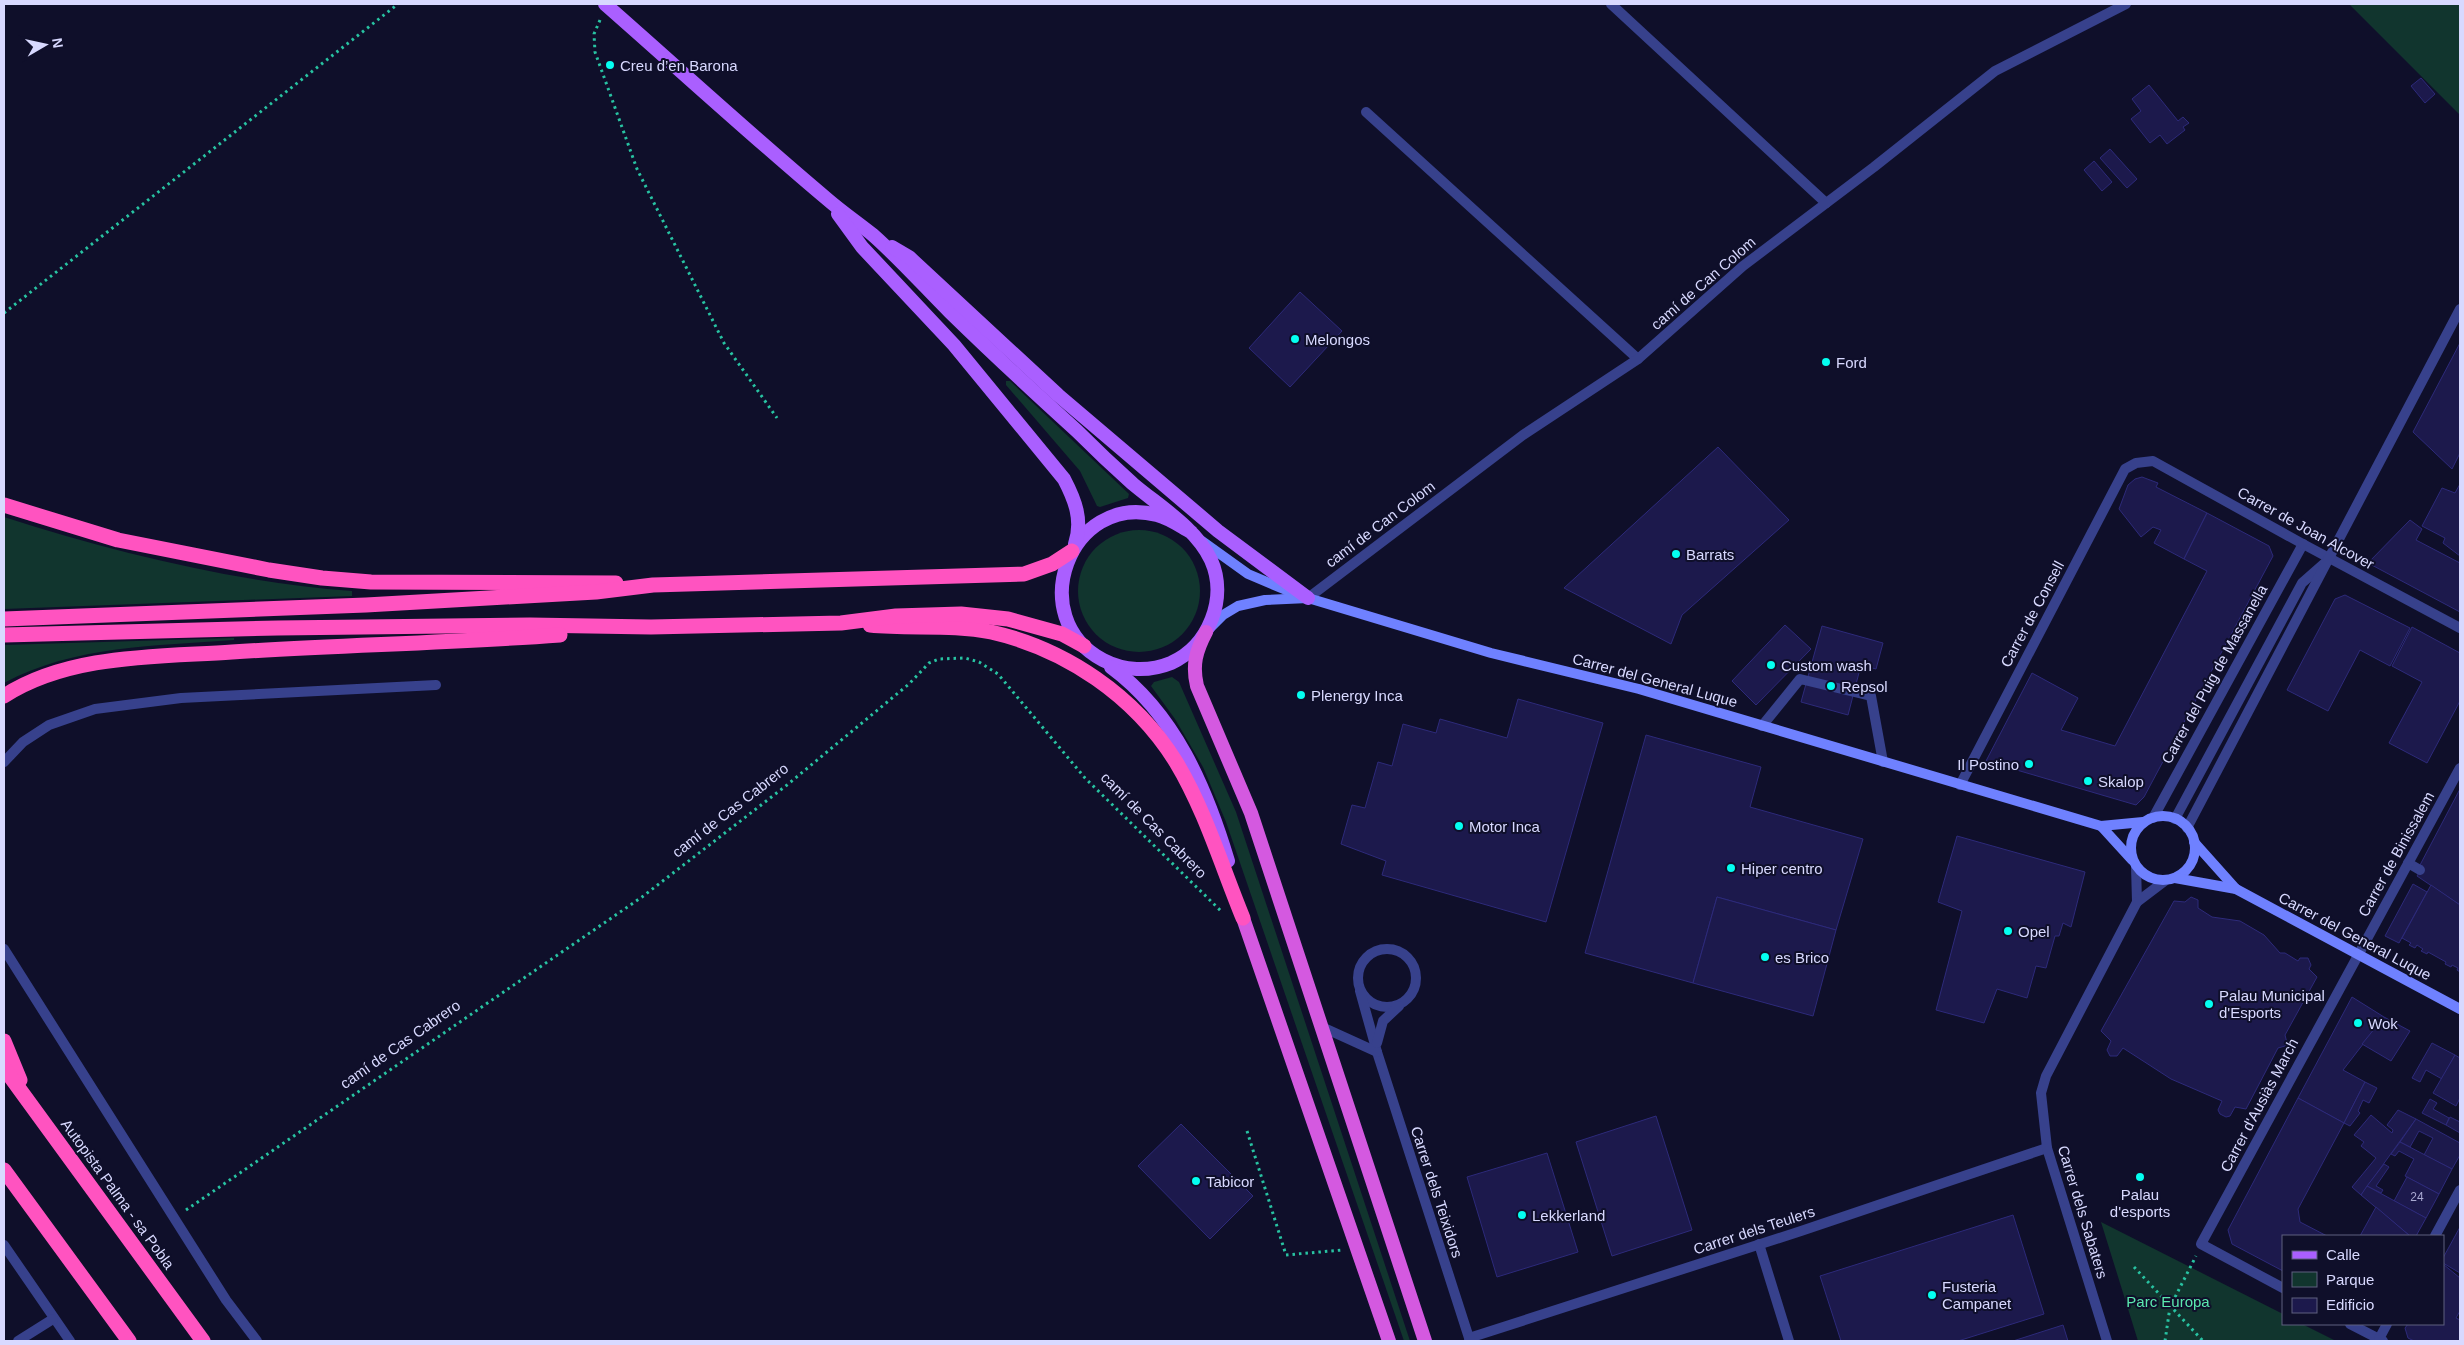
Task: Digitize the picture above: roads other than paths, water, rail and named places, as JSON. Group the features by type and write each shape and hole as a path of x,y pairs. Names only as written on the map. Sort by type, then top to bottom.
{"highway":[{"path":"4,505 118,540 259,569 322,578 371,582 598,581 652,585"},
{"path":"4,619 385,604 596,592 652,585 1024,574 1052,564 1072,551"},
{"path":"841,623 896,616 942,615 1008,619 1055,632 1084,646"},
{"path":"4,696 22,686 56,673 126,660 296,648 530,637 650,628 841,623 990,632 1025,642 1068,661 1092,675 1123,699 1148,724 1176,762 1198,809 1243,918 1389,1341"},
{"path":"4,635 278,628 530,625 650,628"},
{"path":"1206,632 1195,658 1194,675 1251,813 1425,1341"},
{"path":"4,1042 30,1103"},
{"name":"Autopista Palma - sa Pobla","path":"4,1068 203,1341"},
{"path":"4,1170 129,1341"}],"main road":[{"path":"607,5 827,200 874,236 909,257 1058,395 1218,530 1308,598"},
{"path":"827,200 862,247 954,345 1064,479 1072,494 1079,520 1072,551 1063,573 1062,602 1071,630 1084,646 1134,685 1157,713 1195,769 1220,834 1243,918"},
{"path":"874,236 1022,381 1131,482 1191,532 1248,574 1308,598"},
{"path":"1072,551 1093,527 1124,514 1148,513 1159,516 1191,532 1211,560 1216,580 1216,602 1206,632 1184,655 1155,668 1123,668 1102,660"},
{"name":"Carrer del General Luque","path":"1206,632 1223,615 1238,606 1265,600 1308,598 1447,641 1639,689 2101,826 2148,820"},
{"path":"2101,826 2135,864 2150,877 2171,879 2189,867 2193,859 2194,842 2187,828 2175,819 2160,816 2148,820 2136,830 2132,840 2131,851 2135,864"},
{"name":"Carrer del General Luque","path":"2194,842 2236,889"},
{"name":"Carrer del General Luque","path":"2171,879 2236,889 2460,1009"}],"street":[{"path":"1611,4 1826,203"},
{"name":"camí de Can Colom","path":"1308,598 1523,435 1638,360 1743,266 1995,71 2126,4"},
{"path":"1366,112 1638,360"},
{"path":"2187,828 2460,309"},
{"name":"Carrer de Joan Alcover","path":"2136,463 2153,461 2302,544 2460,628"},
{"name":"Carrer de Consell","path":"1960,785 2125,468 2136,463"},
{"name":"Carrer del Puig de Massanella","path":"2148,820 2302,544"},
{"path":"2175,819 2302,582 2330,559"},
{"path":"1762,726 1800,678 1871,696 1883,762"},
{"path":"4,762 23,742 49,725 96,709 181,698 436,685"},
{"name":"Carrer de Binissalem","path":"2358,954 2460,768"},
{"path":"2408,863 2420,870"},
{"name":"Carrer dels Sabaters","path":"2135,864 2137,902"},
{"name":"Carrer dels Sabaters","path":"2107,1341 2047,1148 2042,1093 2046,1076 2137,902 2171,879"},
{"path":"1322,1027 1377,1052 1376,1041 1383,1021 1401,1004 1413,990 1416,972 1412,962 1405,955 1396,950 1386,948 1368,955 1361,963 1358,972 1360,991 1373,1005 1392,1007 1401,1004"},
{"path":"4,949 226,1300 257,1341"},
{"name":"Carrer d'Ausiàs March","path":"2282,1287 2202,1244 2358,954"},
{"name":"Carrer dels Teixidors","path":"1360,991 1377,1052 1470,1340"},
{"name":"Carrer dels Teulers","path":"1470,1340 2047,1148"},
{"path":"2436,1235 2460,1190"},
{"path":"1759,1244 1789,1341"},
{"path":"4,1245 53,1319 70,1341"},
{"path":"18,1341 53,1319"},
{"path":"2352,1325 2381,1340 2387,1325"}],"place":[{"name":"Creu d’en Barona","path":"610,65"},
{"name":"Melongos","path":"1295,339"},
{"name":"Ford","path":"1826,362"},
{"name":"Barrats","path":"1676,554"},
{"name":"Custom wash","path":"1771,665"},
{"name":"Repsol","path":"1831,686"},
{"name":"Plenergy Inca","path":"1301,695"},
{"name":"Il Postino","path":"2029,764"},
{"name":"Skalop","path":"2088,781"},
{"name":"Motor Inca","path":"1459,826"},
{"name":"Hiper centro","path":"1731,868"},
{"name":"Opel","path":"2008,931"},
{"name":"es Brico","path":"1765,957"},
{"name":"Palau Municipal d'Esports","path":"2209,1004"},
{"name":"Wok","path":"2358,1023"},
{"name":"Palau d'esports","path":"2140,1177"},
{"name":"Tabicor","path":"1196,1181"},
{"name":"Lekkerland","path":"1522,1215"},
{"name":"Fusteria Campanet","path":"1932,1295"}],"park label":[{"name":"Parc Europa","path":"2168,1301"}]}
